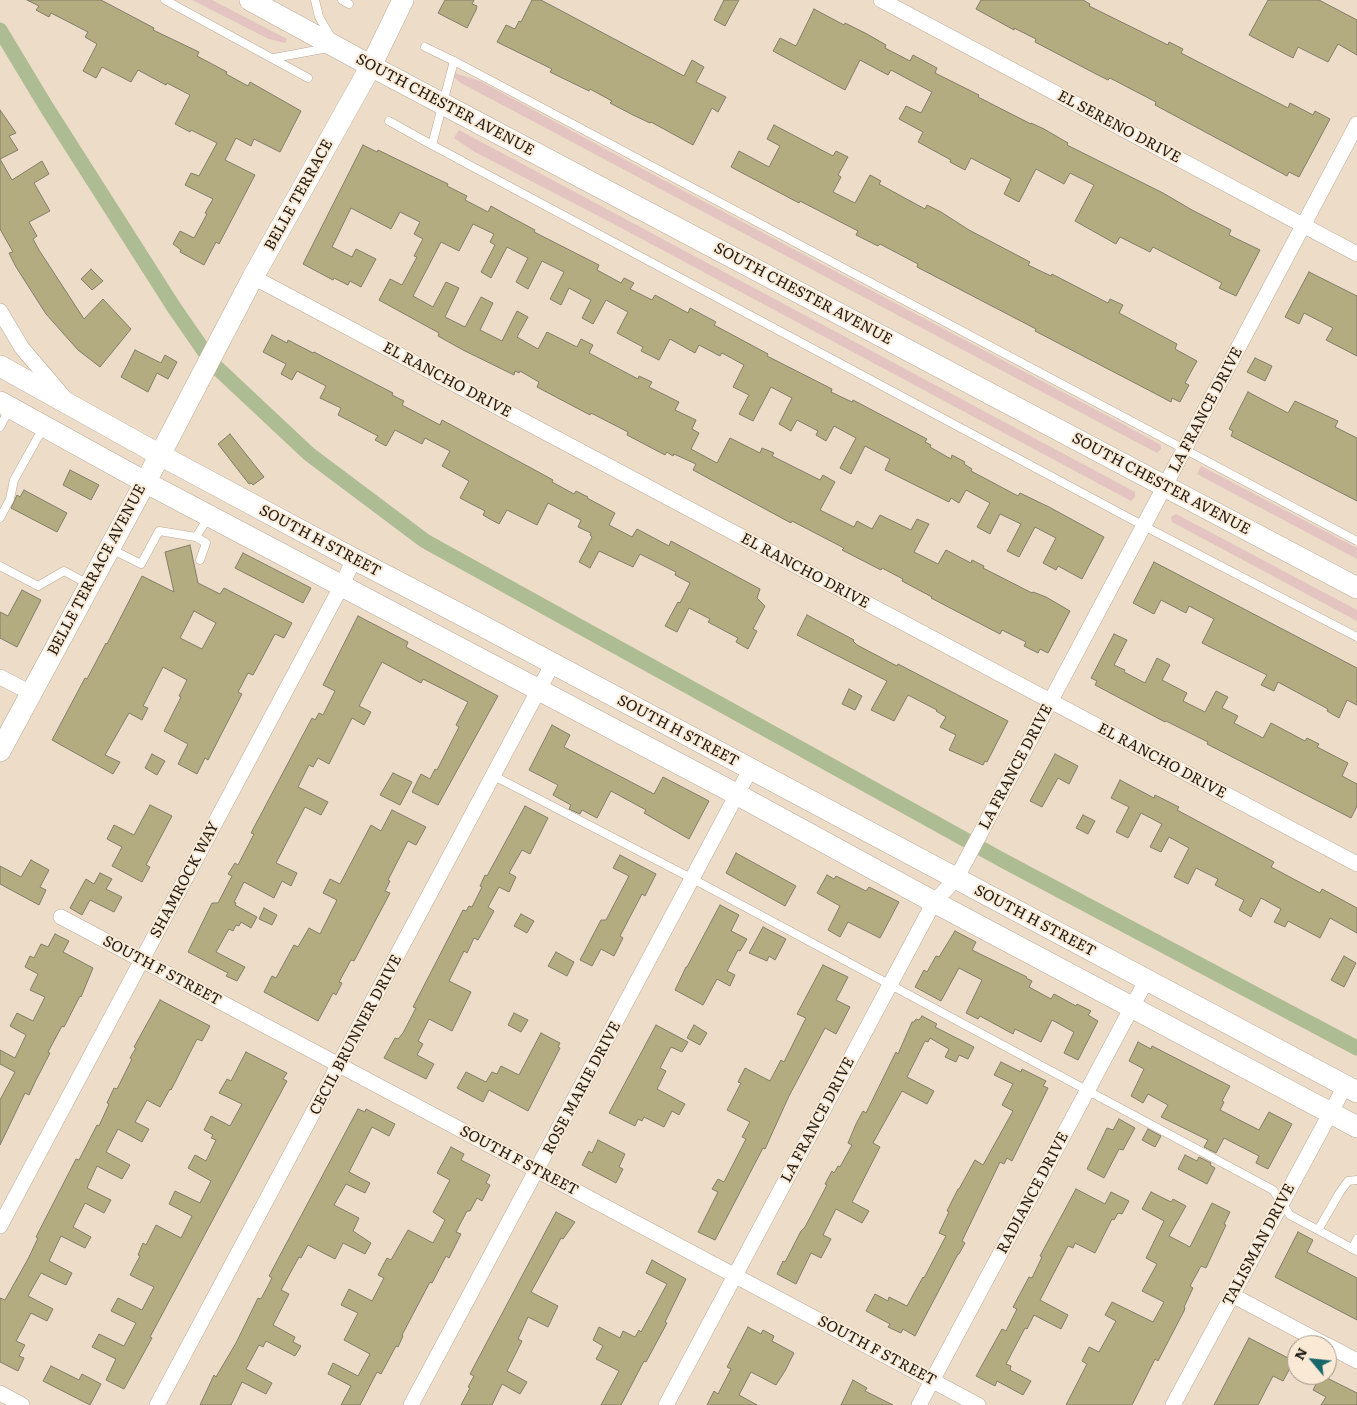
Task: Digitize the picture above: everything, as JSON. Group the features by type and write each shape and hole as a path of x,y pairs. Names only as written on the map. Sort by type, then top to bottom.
{"street":[{"name":"SOUTH CHESTER AVENUE","path":"250,0 371,66 1357,588"},
{"name":"BELLE TERRACE","path":"194,389 253,277 371,66 404,0"},
{"name":"EL SERENO DRIVE","path":"880,0 1357,254"},
{"name":"LA FRANCE DRIVE","path":"666,1405 934,902 956,879 1357,124"},
{"name":"EL RANCHO DRIVE","path":"253,277 1357,864"},
{"path":"0,311 22,348 55,388 73,406"},
{"name":"SOUTH H STREET","path":"0,366 354,560 553,663 750,770 1351,1089"},
{"name":"BELLE TERRACE AVENUE","path":"0,751 194,389"},
{"name":"SOUTH H STREET","path":"5,405 145,482 738,795 934,902 1357,1127"},
{"name":"SHAMROCK WAY","path":"0,1226 354,560"},
{"name":"CECIL BRUNNER DRIVE","path":"160,1403 540,691 553,663"},
{"path":"0,677 31,693"},
{"name":"ROSE MARIE DRIVE","path":"411,1405 750,770"},
{"name":"SOUTH F STREET","path":"61,917 978,1405"},
{"name":"RADIANCE DRIVE","path":"920,1405 1146,981"},
{"name":"TALISMAN DRIVE","path":"1174,1405 1330,1112 1351,1089"},
{"path":"1232,1295 1308,1335"},
{"path":"1337,1350 1357,1361"},
{"path":"0,1393 22,1405"}],"lane":[{"path":"165,0 308,78"},
{"path":"274,58 336,46 319,17 315,0"},
{"path":"425,47 1357,541"},
{"path":"432,144 454,62"},
{"path":"389,121 1144,526 1357,637"},
{"path":"0,427 5,405"},
{"path":"0,518 10,499 14,480 43,427"},
{"path":"196,538 210,515"},
{"path":"109,548 142,564 159,531 196,538 206,543 200,560"},
{"path":"0,566 38,586 64,571 90,584"},
{"path":"494,776 693,879 1273,1190 1290,1215 1355,1250 1357,1239"},
{"path":"1318,1230 1340,1192 1348,1182 1357,1180"}],"shaded area":[{"path":"192,0 212,0 287,39 285,43 269,39"},
{"path":"454,73 480,81 1119,422 1161,445 1161,449 1157,453 461,83 452,76"},
{"path":"459,130 1135,492 1135,497 1131,501 612,223 473,151 454,138"},
{"path":"1201,466 1357,548 1357,559 1197,474"},
{"path":"1176,514 1357,610 1357,621 1172,522 1171,517"}],"building":[{"path":"27,0 101,0 154,28 153,30 199,52 197,56 227,72 226,74 248,86 250,82 301,111 280,152 254,139 251,146 236,138 225,160 255,175 219,244 216,242 204,265 180,252 181,250 173,244 180,231 194,238 213,199 185,185 191,173 199,176 217,143 175,124 190,95 138,70 131,82 102,67 96,78 83,71 97,44 85,37 88,32 51,13 49,17 36,10 39,6"},
{"path":"445,0 474,0 472,4 477,6 476,10 467,28 438,13"},
{"path":"532,0 541,0 684,76 692,60 704,67 696,82 726,97 718,112 712,108 693,145 651,122 610,103 612,101 590,89 589,91 550,72 552,69 497,42 506,25 515,29 519,21 521,22"},
{"path":"724,0 739,0 725,26 714,20"},
{"path":"981,0 1083,0 1090,4 1089,6 1168,45 1169,42 1183,49 1181,53 1288,108 1290,103 1313,115 1315,111 1330,119 1299,177 1289,172 1287,176 1155,105 1156,102 1110,78 1108,80 1096,74 1035,42 1036,39 1014,28 1014,30 976,9"},
{"path":"1268,0 1319,0 1357,20 1357,55 1338,44 1328,62 1298,47 1293,58 1249,35"},
{"path":"814,9 844,25 845,23 867,34 886,45 885,48 910,61 913,55 937,68 935,73 979,95 978,97 1044,129 1068,143 1067,145 1163,193 1231,230 1229,235 1260,250 1236,296 1219,288 1222,283 1153,247 1150,252 1120,237 1116,244 1075,221 1094,185 1070,173 1064,184 1036,169 1019,202 1004,194 1011,179 971,158 965,170 918,142 923,132 899,119 906,106 921,113 932,92 891,70 888,75 860,60 845,90 773,51 780,38 796,46"},
{"path":"0,110 16,133 9,136 18,150 0,159"},
{"path":"774,125 833,156 836,151 848,157 838,175 841,177 833,192 855,203 870,175 881,181 879,184 925,209 927,205 941,212 969,230 1030,262 1028,265 1051,276 1052,274 1108,303 1110,299 1123,305 1119,313 1177,344 1175,349 1197,361 1185,383 1189,385 1180,402 1172,398 1171,402 1035,331 1036,329 917,267 918,264 880,244 878,246 856,235 858,231 800,201 799,203 731,167 739,151 769,167 780,146 767,139"},
{"path":"363,145 377,152 378,150 448,184 447,186 467,196 465,200 488,212 491,206 535,230 534,232 599,265 597,270 621,283 624,278 634,283 630,289 652,300 655,295 688,313 690,308 716,322 714,325 768,354 767,356 832,389 831,392 852,402 853,400 927,439 925,442 931,445 930,447 951,459 952,455 965,462 964,464 972,469 971,471 1018,496 1020,493 1049,507 1104,537 1082,579 1058,566 1056,570 1043,563 1056,538 1035,527 1019,557 1007,551 1021,524 1000,514 990,534 977,527 990,503 966,490 959,503 951,498 949,502 885,470 890,459 865,446 851,474 840,468 856,438 834,426 826,441 816,435 818,431 797,420 791,431 779,424 792,398 771,387 753,421 739,414 749,395 733,387 744,365 722,353 720,356 699,345 695,353 670,339 659,360 641,351 643,347 617,333 628,312 606,300 593,324 582,318 591,300 569,288 561,305 550,299 564,272 542,261 528,289 516,282 528,258 507,247 491,278 481,272 495,245 490,242 494,234 473,224 459,251 441,242 413,296 433,307 446,282 459,288 445,317 465,327 481,297 493,303 480,330 502,341 517,311 528,317 517,337 538,349 547,332 577,347 581,339 593,345 589,353 638,379 639,376 652,382 649,387 679,402 675,410 696,420 692,429 699,433 691,449 717,463 730,438 760,453 762,448 774,453 772,456 820,480 823,475 835,482 820,510 854,527 857,521 872,529 880,515 911,530 917,519 929,524 914,552 938,564 946,550 971,563 972,560 984,566 983,568 1032,593 1046,597 1070,611 1048,653 1040,649 1038,653 1024,646 1026,642 1002,630 1000,634 931,598 902,581 903,579 842,550 844,548 792,521 791,523 693,470 696,464 674,454 673,456 667,452 665,455 627,435 628,432 591,413 590,415 537,387 539,382 520,371 519,373 515,371 514,375 463,350 438,336 439,333 379,300 390,279 402,285 417,257 414,256 423,239 414,234 420,222 400,212 391,229 351,208 332,247 352,257 356,249 376,259 361,287 350,281 348,285 334,278 333,280 303,264"},
{"path":"0,159 12,180 42,161 49,174 34,183 50,211 29,222 37,236 33,239 84,319 103,299 131,329 100,367 78,350 46,314 9,253 13,252 0,229"},
{"path":"91,269 103,281 92,290 81,279"},
{"path":"1309,272 1357,296 1357,356 1326,340 1333,328 1304,313 1299,324 1285,317"},
{"path":"272,335 287,343 288,340 314,352 393,393 392,395 404,401 402,405 440,425 442,420 553,480 552,482 574,494 576,491 588,497 615,513 609,525 632,537 637,529 669,546 671,541 760,589 757,598 765,606 753,629 757,631 748,649 736,642 738,638 708,622 710,619 689,608 677,632 665,626 690,583 675,575 676,572 640,554 633,567 599,551 590,568 579,562 592,537 591,533 578,527 581,520 548,503 537,525 507,510 499,524 483,515 485,511 460,498 469,481 442,466 450,451 425,438 422,444 395,430 386,446 375,440 378,436 338,415 341,408 320,398 326,386 297,371 292,380 281,374 286,364 263,352"},
{"path":"135,350 161,363 165,355 177,362 168,379 157,373 148,392 121,377"},
{"path":"1255,358 1272,366 1265,381 1247,372"},
{"path":"1248,392 1288,413 1295,401 1338,421 1335,427 1357,438 1357,501 1231,436 1233,431 1229,429"},
{"path":"230,434 264,477 253,485 249,484 218,444"},
{"path":"70,470 99,485 91,500 63,485"},
{"path":"24,490 67,513 57,532 11,508 17,495 20,497"},
{"path":"190,545 198,583 220,594 224,588 292,623 284,638 275,634 253,675 248,673 238,692 242,694 208,760 205,758 197,774 178,764 188,744 164,731 181,697 179,696 187,680 163,667 143,706 148,708 142,720 129,713 105,755 120,762 113,774 52,740 85,678 87,679 107,644 142,576 174,592 165,552","holes":["194,611 216,623 202,649 180,638"]},
{"path":"243,553 311,588 303,603 235,568"},
{"path":"1154,562 1357,668 1357,705 1347,700 1339,718 1327,711 1328,709 1278,682 1274,691 1261,685 1267,675 1202,643 1214,619 1189,606 1186,613 1161,600 1154,614 1133,603"},
{"path":"22,590 41,600 17,647 0,638 0,612 8,616"},
{"path":"807,615 854,640 857,645 1008,721 987,762 985,761 983,765 949,750 956,735 940,727 946,717 937,710 908,695 894,721 871,710 887,681 797,635"},
{"path":"358,616 408,642 406,647 498,696 438,805 412,792 421,774 430,779 435,769 437,770 459,727 456,725 468,702 423,679 421,683 382,662 359,706 371,712 364,725 352,718 329,764 318,758 313,767 309,765 298,787 328,802 321,815 305,807 276,863 297,873 291,886 282,881 274,898 244,882 234,902 236,903 235,905 257,917 251,928 241,922 239,926 236,925 233,931 229,929 216,952 245,967 237,981 226,976 228,973 188,952 212,903 218,903 232,876 228,874 235,863 238,865 254,834 251,833 312,718 315,720 319,713 323,715 335,691 323,685"},
{"path":"1114,634 1127,640 1114,665 1125,670 1124,672 1145,683 1157,658 1170,665 1162,680 1187,693 1183,701 1205,712 1216,691 1228,697 1222,708 1238,716 1234,723 1263,738 1271,723 1305,741 1307,738 1319,744 1317,747 1348,763 1342,776 1357,784 1357,806 1351,818 1207,744 1208,742 1165,722 1095,685 1097,681 1091,678"},
{"path":"849,689 862,696 855,710 842,704"},
{"path":"552,725 570,735 564,747 654,794 663,777 709,801 689,839 644,813 646,810 611,791 597,818 582,810 580,814 569,809 571,805 553,795 558,785 529,770"},
{"path":"152,754 165,761 157,775 145,768"},
{"path":"1055,754 1078,766 1069,784 1058,778 1042,807 1030,801"},
{"path":"393,773 412,782 400,805 380,795"},
{"path":"1120,780 1154,798 1155,795 1179,807 1177,810 1274,862 1271,867 1320,893 1322,889 1357,908 1357,933 1330,918 1320,938 1288,921 1285,927 1274,922 1281,909 1261,898 1251,917 1239,910 1244,900 1215,885 1218,879 1196,868 1188,884 1174,877 1189,848 1169,837 1161,852 1150,847 1162,824 1141,813 1128,838 1116,832 1129,807 1111,798"},
{"path":"150,805 172,816 146,865 150,867 142,882 112,866 122,847 107,839 114,825 134,835"},
{"path":"525,806 548,818 530,854 522,850 509,873 516,877 509,892 499,887 488,907 494,911 478,940 474,938 467,953 464,951 449,981 471,992 452,1031 429,1019 418,1041 423,1044 417,1055 434,1064 426,1079 384,1058 395,1038 398,1039 403,1033 416,1008 413,1007 463,910 466,911 469,906 472,907 482,887 480,886 485,875 487,876"},
{"path":"392,810 426,827 416,845 408,841 388,880 390,881 385,891 390,893 354,961 351,960 339,982 342,983 336,995 333,993 318,1021 264,992 272,976 276,978 294,945 298,947 309,928 320,934 337,900 323,893 330,879 340,884 371,825 381,831"},
{"path":"1083,815 1095,821 1088,834 1076,828"},
{"path":"736,853 796,886 785,906 726,873"},
{"path":"620,855 656,874 645,896 642,894 620,936 623,938 614,956 601,949 592,966 580,960 601,920 606,920 629,876 613,868"},
{"path":"31,860 49,870 40,887 46,890 39,905 0,884 0,866 21,877"},
{"path":"100,873 112,879 106,889 122,897 114,912 90,900 82,915 70,908 86,879 94,884"},
{"path":"827,875 834,879 836,876 866,891 869,887 899,902 880,938 848,922 840,937 828,930 840,906 817,893"},
{"path":"720,905 739,915 731,931 747,939 740,951 738,950 727,971 735,975 730,986 717,979 703,1005 675,990"},
{"path":"264,908 277,915 272,925 259,919"},
{"path":"521,914 534,921 527,933 514,926"},
{"path":"763,927 786,939 775,960 769,956 767,961 749,953"},
{"path":"955,931 976,942 972,950 1027,977 1032,981 1029,987 1051,999 1054,994 1076,1006 1077,1004 1091,1011 1088,1015 1098,1021 1078,1060 1064,1053 1074,1032 1052,1020 1041,1042 1015,1029 1013,1034 980,1016 978,1019 966,1013 982,980 959,968 941,1001 915,987 924,970 927,972 936,956 939,957"},
{"path":"55,934 69,941 63,952 93,968 81,997 48,1052 50,1053 29,1095 25,1093 0,1145 0,1100 15,1072 0,1064 0,1050 15,1058 26,1035 10,1026 17,1013 33,1021 45,997 30,990 38,974 25,967 30,956 34,958 41,944 48,947"},
{"path":"556,952 574,962 567,976 548,966"},
{"path":"1344,956 1356,963 1344,987 1331,980"},
{"path":"823,965 848,977 836,1000 850,1007 836,1034 825,1028 789,1096 765,1149 763,1148 715,1240 698,1232 718,1192 712,1189 718,1179 724,1182 746,1139 742,1137 750,1122 727,1110 741,1083 738,1082 745,1068 770,1081 781,1060 784,1062 806,1018 797,1014"},
{"path":"160,1000 210,1026 202,1041 197,1039 171,1090 160,1107 147,1100 135,1122 149,1129 142,1142 118,1129 106,1152 130,1165 122,1179 97,1166 87,1188 111,1200 104,1213 85,1203 73,1227 91,1237 85,1248 61,1236 49,1261 72,1273 66,1285 41,1273 28,1296 53,1309 47,1321 31,1313 16,1341 25,1345 19,1356 24,1358 18,1371 0,1362 0,1298 5,1300 28,1259 38,1238 36,1237 76,1159 79,1160 97,1125 99,1126 114,1088 117,1089 132,1059 130,1058 136,1048 134,1047"},
{"path":"514,1013 528,1020 521,1032 508,1025"},
{"path":"922,1016 937,1024 935,1027 974,1047 968,1059 959,1055 956,1062 945,1057 949,1049 930,1038 928,1042 925,1041 907,1077 934,1091 927,1104 902,1091 873,1143 880,1147 852,1202 869,1211 862,1223 836,1209 823,1235 831,1239 821,1258 811,1253 796,1284 777,1274 783,1261 785,1262 805,1227 827,1185 825,1184 832,1171 834,1173 838,1166 840,1167 852,1145 848,1143 856,1124 863,1111 866,1113 896,1052 898,1054 912,1022 916,1019 919,1020"},
{"path":"656,1025 688,1042 682,1052 671,1047 660,1068 666,1071 657,1089 685,1104 679,1115 672,1111 664,1127 644,1117 642,1121 638,1119 635,1126 609,1113"},
{"path":"694,1025 707,1033 700,1045 687,1038"},
{"path":"541,1033 560,1043 558,1047 560,1048 528,1111 489,1090 483,1102 457,1088 466,1072 486,1082 492,1072 497,1074 501,1066 519,1075"},
{"path":"1138,1042 1151,1049 1152,1046 1230,1086 1222,1101 1224,1102 1220,1110 1259,1130 1269,1112 1292,1124 1268,1169 1256,1163 1259,1156 1224,1138 1216,1153 1204,1147 1208,1140 1161,1117 1168,1105 1148,1094 1143,1103 1131,1096 1144,1069 1129,1061"},
{"path":"246,1052 287,1073 283,1079 287,1081 124,1389 106,1380 116,1359 92,1347 99,1334 124,1346 136,1323 111,1311 118,1298 142,1310 154,1287 130,1275 140,1256 138,1255 143,1243 146,1245 156,1225 181,1238 192,1216 169,1204 175,1191 200,1203 211,1181 188,1168 195,1155 206,1161 216,1140 211,1138 213,1135 204,1130 211,1116 230,1126 242,1104 219,1093 227,1079 231,1081"},
{"path":"1001,1062 1021,1072 1022,1069 1046,1081 1043,1086 1048,1088 1012,1161 1007,1158 1004,1164 1000,1162 962,1241 965,1243 915,1336 903,1329 901,1333 888,1327 890,1324 866,1311 875,1294 888,1301 889,1297 907,1306 924,1278 946,1236 939,1233 958,1189 975,1160 983,1165 1013,1111 1002,1105 1013,1084 994,1075"},
{"path":"358,1109 365,1112 366,1109 395,1124 389,1136 372,1127 349,1172 370,1183 365,1193 346,1184 334,1205 359,1218 353,1231 371,1243 365,1254 343,1243 335,1259 308,1245 301,1258 299,1257 281,1290 289,1294 273,1325 295,1337 293,1342 301,1346 295,1356 266,1341 263,1347 259,1345 246,1369 272,1383 266,1394 242,1382 231,1405 200,1405 214,1375 216,1377 236,1343 258,1298 261,1299 272,1278 269,1276"},
{"path":"1119,1119 1135,1128 1123,1150 1119,1149 1104,1178 1087,1169 1107,1128 1113,1130"},
{"path":"1148,1129 1161,1136 1155,1147 1142,1140"},
{"path":"598,1140 625,1154 619,1167 623,1169 616,1183 582,1165 589,1151 592,1153"},
{"path":"451,1147 464,1154 461,1160 490,1175 486,1183 490,1185 482,1201 477,1198 470,1211 467,1211 456,1232 461,1234 449,1258 446,1256 432,1283 430,1282 402,1335 398,1347 396,1346 381,1374 377,1372 360,1405 341,1405 351,1386 328,1374 333,1363 358,1376 370,1354 344,1340 358,1313 341,1305 349,1289 372,1301 384,1278 378,1275 387,1258 391,1260 408,1230 433,1243 445,1220 433,1212 450,1180 437,1173"},
{"path":"1185,1155 1197,1161 1199,1157 1211,1163 1210,1165 1215,1168 1207,1184 1178,1169"},
{"path":"1076,1189 1105,1204 1111,1192 1129,1201 1122,1214 1118,1213 1114,1220 1112,1219 1095,1253 1075,1243 1073,1248 1068,1246 1040,1300 1068,1315 1061,1329 1034,1315 1006,1364 1011,1366 1010,1370 1031,1381 1023,1395 997,1381 995,1386 976,1376 1002,1329 1006,1331 1017,1309 1013,1307 1029,1277 1032,1278 1042,1257 1040,1256"},
{"path":"1151,1192 1171,1202 1173,1199 1186,1206 1169,1236 1190,1247 1212,1203 1230,1212 1224,1224 1226,1225 1206,1268 1201,1266 1190,1286 1193,1288 1184,1311 1158,1361 1155,1359 1132,1405 1066,1405 1087,1364 1082,1361 1089,1347 1099,1352 1116,1321 1105,1315 1112,1302 1153,1322 1164,1302 1142,1291 1157,1264 1146,1258 1164,1221 1142,1209"},
{"path":"556,1212 575,1222 563,1239 561,1238 531,1292 558,1306 548,1327 528,1317 518,1339 522,1341 507,1371 527,1382 520,1394 502,1384 492,1405 461,1405 474,1376 470,1374"},
{"path":"1298,1232 1313,1240 1307,1252 1357,1278 1357,1320 1275,1277"},
{"path":"652,1260 686,1279 665,1322 667,1323 621,1405 601,1405 619,1371 596,1359 603,1346 593,1340 599,1327 620,1338 623,1331 635,1337 639,1330 641,1332 667,1284 646,1273"},
{"path":"748,1327 761,1334 763,1330 774,1336 772,1341 794,1353 785,1371 776,1385 751,1372 739,1395 757,1405 707,1405 714,1391 718,1394 731,1369 727,1367"},
{"path":"1249,1338 1287,1357 1287,1374 1283,1381 1273,1376 1258,1405 1214,1405"},
{"path":"51,1366 79,1380 82,1374 101,1384 90,1405 43,1381"},
{"path":"853,1380 867,1388 865,1391 893,1405 841,1405"},
{"path":"1337,1383 1357,1393 1357,1405 1321,1405 1326,1397 1313,1390 1316,1385 1337,1385"}],"waterway":[{"path":"0,30 47,108 173,306 213,364 309,454 425,541 1004,861 1357,1048"}]}
